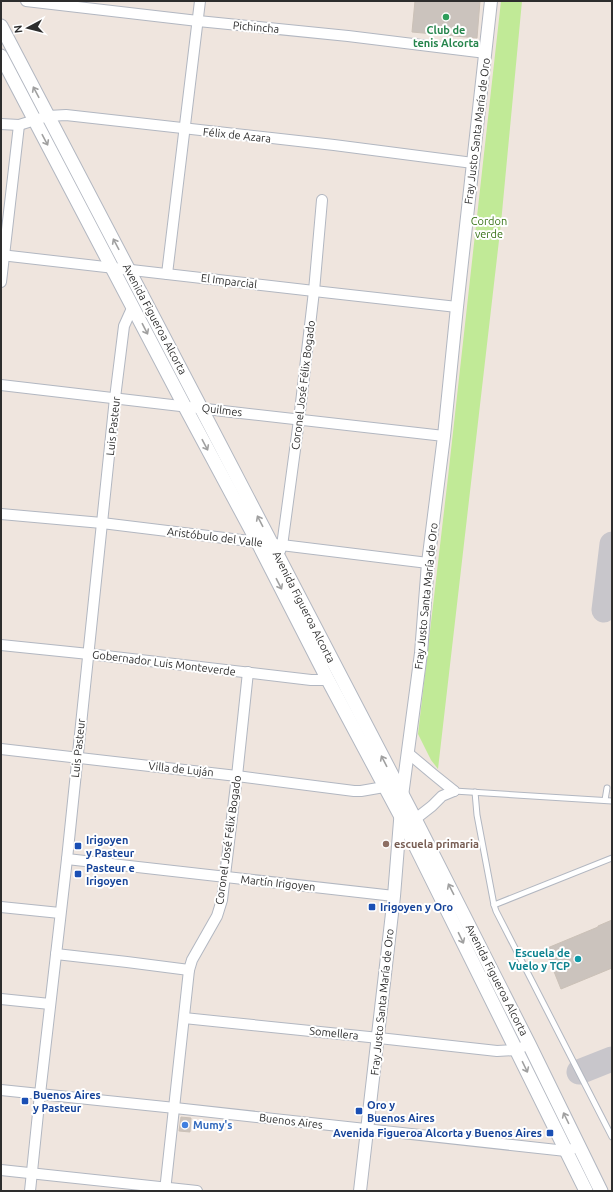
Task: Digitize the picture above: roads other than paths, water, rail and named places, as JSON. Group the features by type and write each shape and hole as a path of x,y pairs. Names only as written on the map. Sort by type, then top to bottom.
{"main road":[{"name":"Avenida Figueroa Alcorta","path":"1,26 402,796 407,820 516,1050 586,1191"},
{"name":"Avenida Figueroa Alcorta","path":"1,56 258,543 275,552 328,680 384,787 407,820 529,1044 601,1191"}],"street":[{"name":"Pichincha","path":"26,1 198,21 348,36 486,53"},
{"path":"167,274 200,1"},
{"name":"Fray Justo Santa María de Oro","path":"402,796 420,652 428,563 444,436 491,1"},
{"name":"Félix de Azara","path":"1,124 19,125 48,116 66,115 474,162"},
{"path":"1,282 19,125"},
{"name":"Coronel José Félix Bogado","path":"275,552 300,420 322,200"},
{"name":"El Imparcial","path":"3,255 457,307"},
{"name":"Luis Pasteur","path":"30,1191 89,654 115,398 124,326 133,306"},
{"name":"Quilmes","path":"1,385 444,436"},
{"name":"Aristóbulo del Valle","path":"1,514 102,523 258,543 275,552 428,563"},
{"name":"Gobernador Luis Monteverde","path":"1,645 311,680 328,680"},
{"name":"Coronel José Félix Bogado","path":"165,1189 189,970 192,960 217,916 222,900 248,672"},
{"name":"Villa de Luján","path":"1,749 361,791 384,787"},
{"path":"407,820 432,806 442,796 454,791 408,753"},
{"name":"Fray Justo Santa María de Oro","path":"360,1191 394,896 407,820"},
{"name":"Martín Irigoyen","path":"67,859 394,896"},
{"path":"1,907 60,913"},
{"path":"56,954 189,970"},
{"path":"1,999 50,1004"},
{"name":"Somellera","path":"184,1018 497,1052 516,1050 529,1044"},
{"name":"Buenos Aires","path":"1,1090 566,1151"},
{"path":"566,1151 579,1145"},
{"path":"1,1170 165,1189 197,1191"}],"lane":[{"path":"605,800 607,788"},
{"path":"454,791 612,801"},
{"path":"475,792 477,815 494,905 499,918 612,1138"},
{"path":"494,905 612,858"}],"place":[{"name":"Club de tenis Alcorta","path":"446,17"},
{"name":"escuela primaria","path":"386,844"},
{"name":"Irigoyen y Pasteur","path":"78,846"},
{"name":"Pasteur e Irigoyen","path":"78,874"},
{"name":"Irigoyen y Oro","path":"372,907"},
{"name":"Escuela de Vuelo y TCP","path":"578,959"},
{"name":"Buenos Aires y Pasteur","path":"25,1101"},
{"name":"Oro y Buenos Aires","path":"359,1111"},
{"name":"Mumy's","path":"185,1125"},
{"name":"Avenida Figueroa Alcorta y Buenos Aires","path":"550,1133"}],"park label":[{"name":"Cordon verde","path":"489,227"}]}
